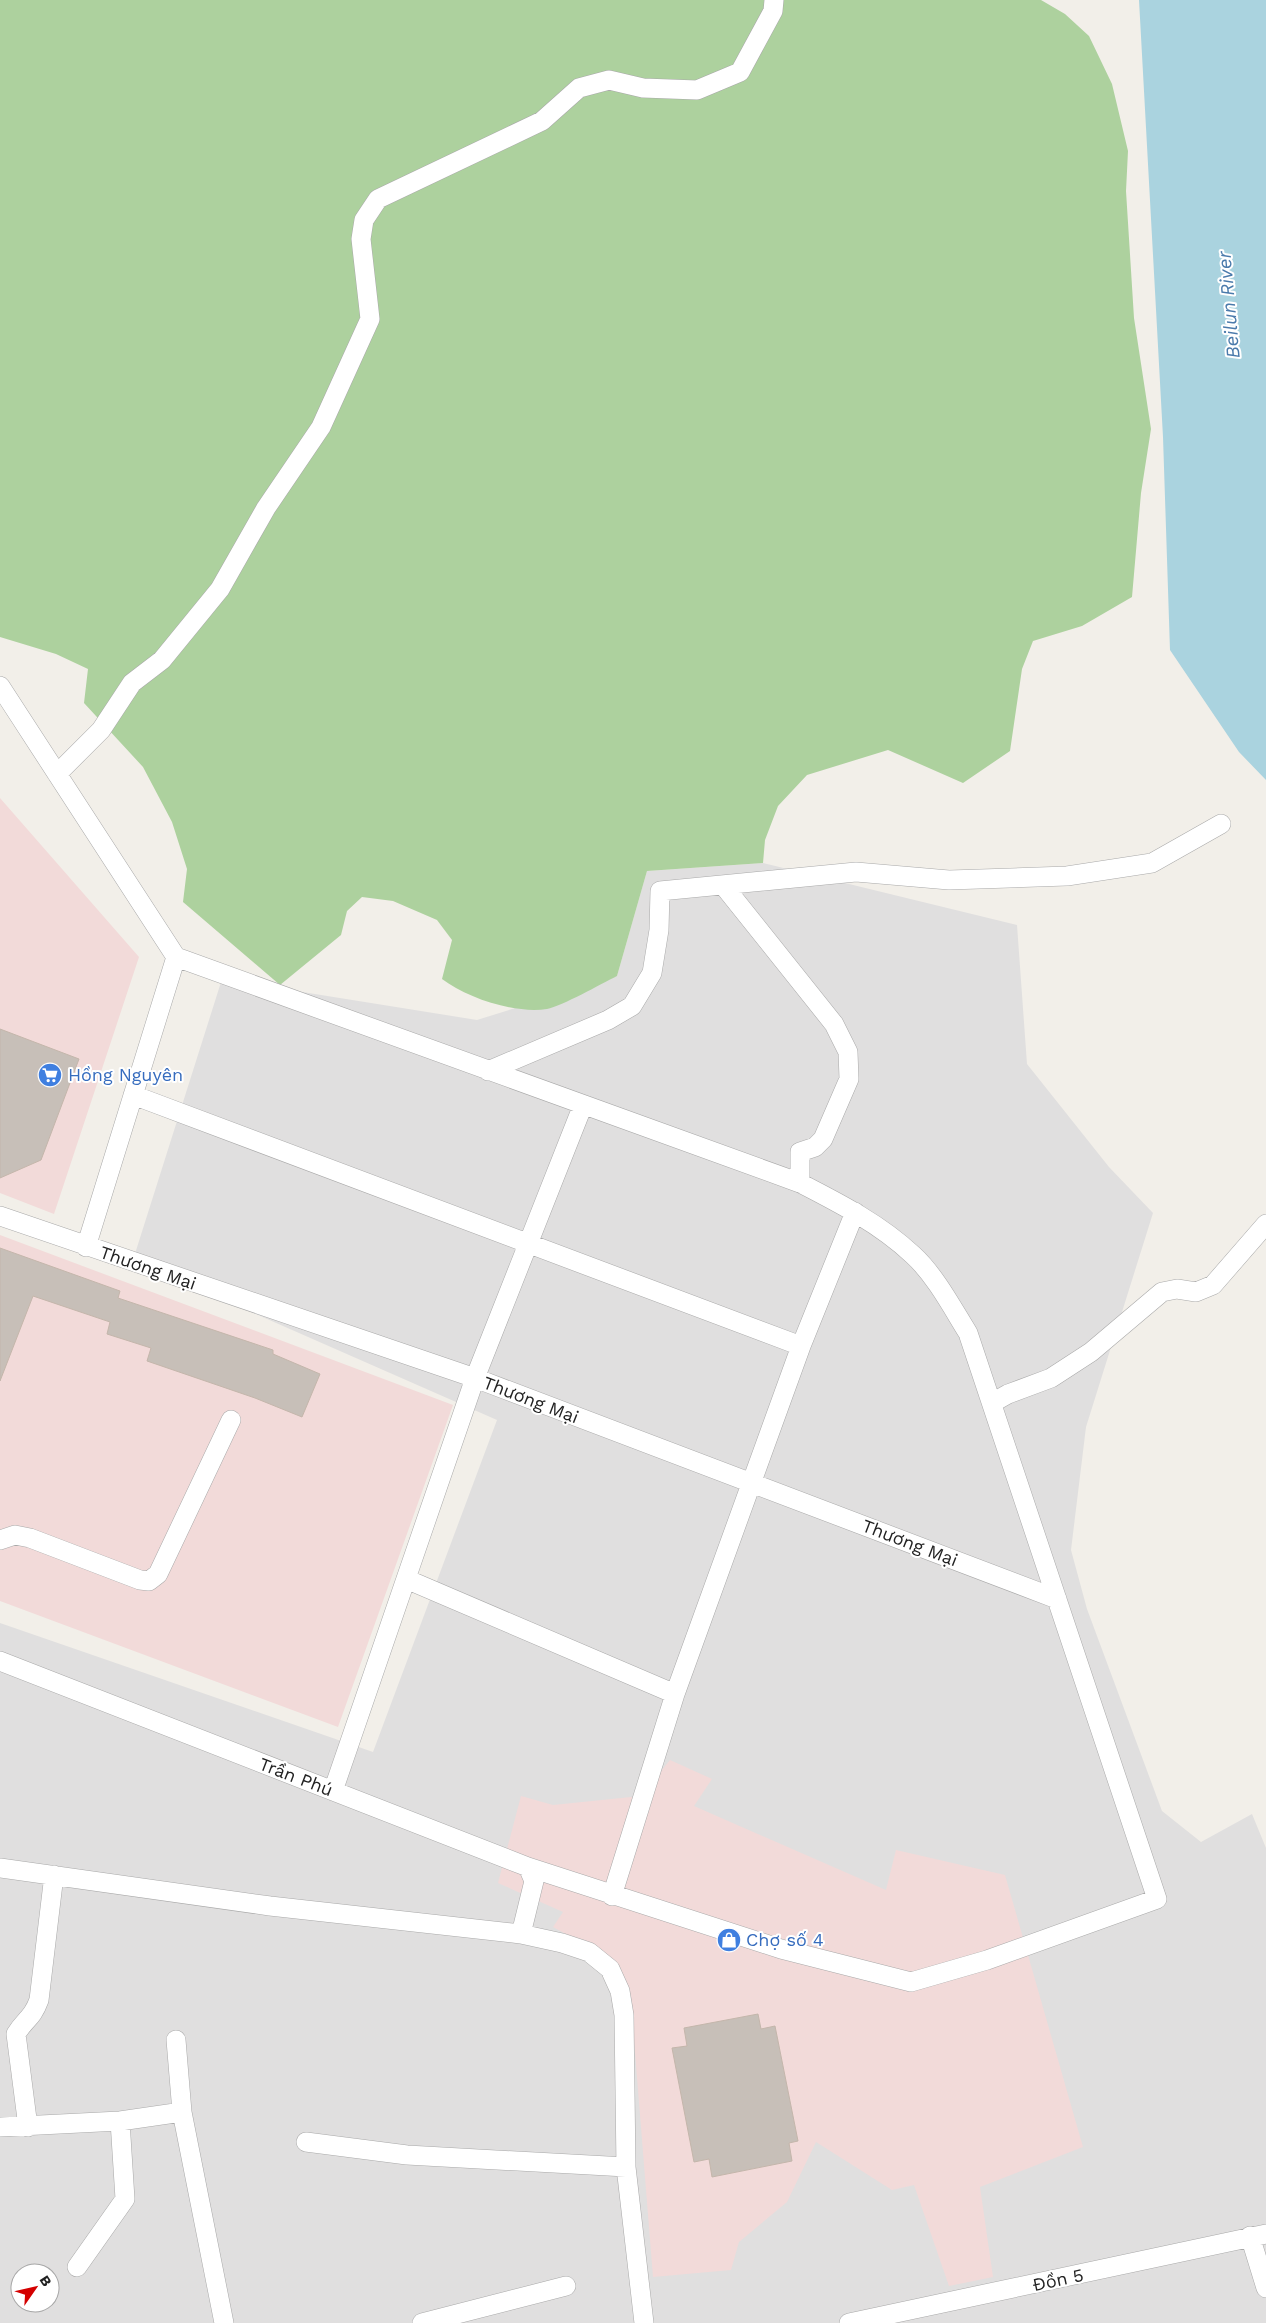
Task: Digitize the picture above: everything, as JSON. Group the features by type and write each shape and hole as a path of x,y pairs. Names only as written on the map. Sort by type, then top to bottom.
{"street":[{"path":"57,774 101,730 132,683 162,660 214,596 266,508 321,427 370,319 361,239 364,220 378,199 542,121 579,88 609,80 643,88 698,90 740,72 772,11 774,0"},
{"path":"0,686 176,957 800,1183 855,1212 914,1255 944,1294 968,1333 1057,1598"},
{"path":"488,1071 608,1020 632,1006 652,972 659,930 660,891 856,872 949,880 1067,876 1152,863 1221,824"},
{"path":"723,885 834,1024 848,1052 849,1079 823,1139 815,1147 800,1152 800,1183"},
{"path":"86,1247 176,957"},
{"path":"133,1095 801,1346"},
{"path":"333,1791 476,1378 583,1105"},
{"path":"612,1896 675,1694 801,1346 855,1212"},
{"name":"Thương Mại","path":"0,1216 86,1247 476,1378 1057,1598"},
{"path":"992,1403 1008,1394 1051,1378 1090,1352 1162,1292 1177,1289 1196,1292 1214,1285 1266,1224"},
{"path":"0,1540 15,1534 30,1538 149,1582 158,1574 230,1420"},
{"path":"406,1579 675,1694"},
{"name":"Trần Phú","path":"0,1661 528,1867 612,1896 781,1949 911,1982 987,1960 1157,1899 1057,1598"},
{"path":"521,1934 534,1881 528,1867"},
{"path":"0,1868 270,1906 521,1934 589,1952 610,1969 620,1990 624,2015 626,2167 644,2323"},
{"path":"28,2127 16,2034 21,2026 33,2015 39,2000 54,1875"},
{"path":"176,2040 182,2112 224,2323"},
{"path":"0,2127 120,2122 182,2112"},
{"path":"76,2267 125,2199 120,2122"},
{"path":"306,2142 407,2155 626,2167"},
{"path":"1258,2235 1266,2288"},
{"name":"Đồn 5","path":"849,2323 1258,2235"},
{"path":"422,2323 566,2286"}],"shaded area":[{"name":"Hồng Nguyên","path":"0,798 139,957 54,1214 0,1193"},
{"path":"763,863 1017,925 1027,1064 1109,1167 1153,1213 1086,1427 1071,1550 1087,1609 1162,1811 1201,1842 1252,1814 1266,1848 1266,2323 0,2323 0,1623 373,1752 497,1420 133,1260 222,979 477,1020 617,976 647,871"},
{"path":"0,1235 453,1405 338,1727 0,1601"},
{"path":"670,1760 712,1779 694,1806 886,1890 896,1850 1005,1875 1083,2147 980,2187 993,2277 949,2286 914,2185 892,2190 816,2142 787,2202 739,2242 731,2270 653,2277 632,2015 613,1960 553,1927 563,1912 498,1883 521,1796 553,1805 641,1796"}],"green space":[{"path":"0,0 1041,0 1065,14 1089,36 1112,84 1128,151 1126,191 1134,318 1151,429 1141,493 1132,597 1082,626 1033,641 1022,669 1010,751 963,783 888,750 807,775 778,806 765,840 763,863 647,871 617,976 562,1004 547,1009 534,1010 506,1007 478,998 452,986 442,979 452,940 437,920 393,901 362,897 347,911 341,935 280,985 183,902 187,869 172,822 143,767 84,703 88,669 56,654 0,637"}],"water":[{"name":"Beilun River","path":"1139,0 1266,0 1266,780 1239,752 1170,650 1163,437"}],"building":[{"path":"0,1029 79,1059 41,1160 0,1178"},
{"path":"0,1248 120,1291 118,1298 273,1350 273,1354 320,1374 302,1417 255,1398 147,1361 151,1348 107,1334 110,1322 33,1296 0,1381"},
{"path":"758,2014 761,2029 775,2026 798,2141 789,2143 792,2161 712,2177 709,2159 694,2162 672,2048 687,2046 684,2028"}],"place":[{"name":"Hồng Nguyên","path":"50,1075"},
{"name":"Chợ số 4","path":"729,1940"}]}
